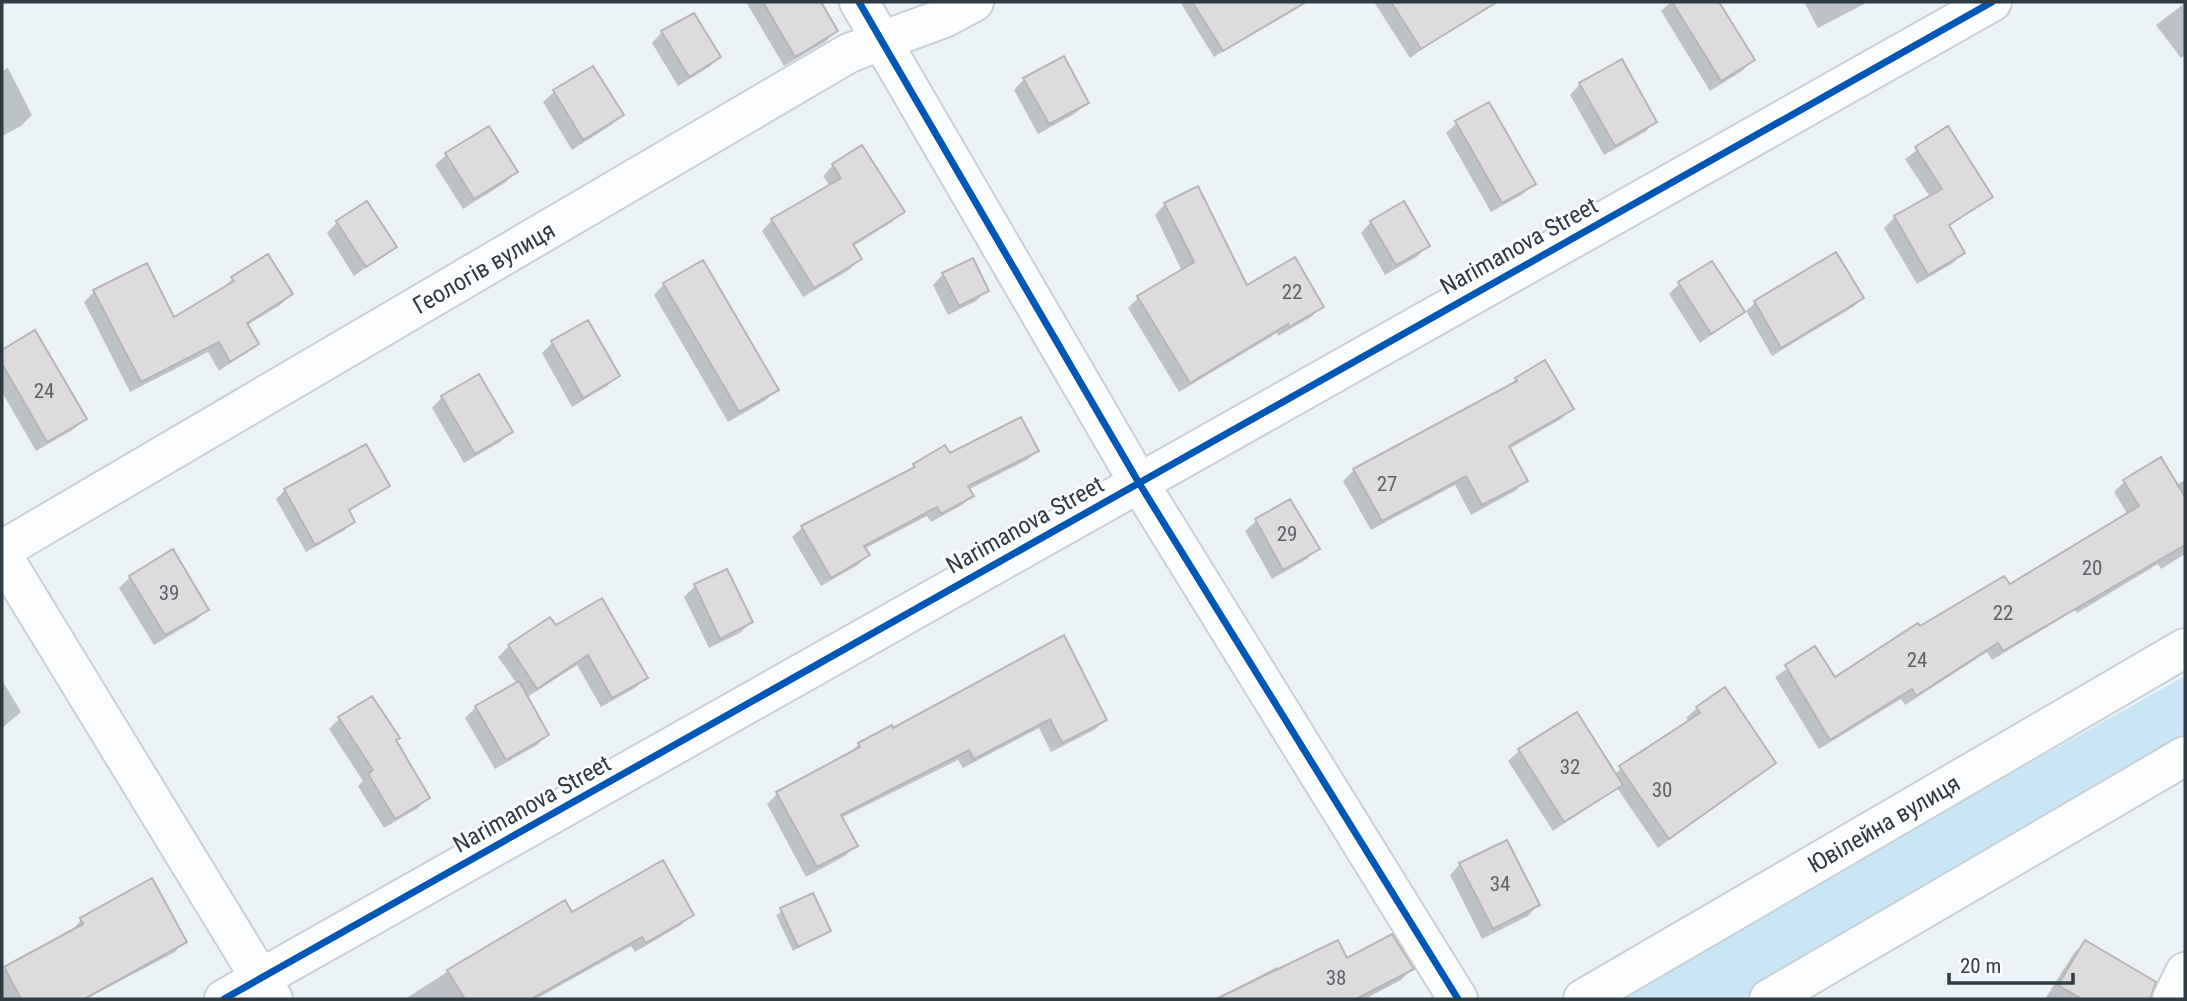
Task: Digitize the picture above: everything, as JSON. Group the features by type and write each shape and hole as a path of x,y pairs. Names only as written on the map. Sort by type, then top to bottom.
{"street":[{"path":"859,2 1139,483 1458,999"},
{"name":"Геологів вулиця","path":"2,552 849,53 944,18 974,2"},
{"name":"Narimanova Street","path":"224,999 267,989 1139,483 1992,2"},
{"path":"2,552 267,989"},
{"name":"Ювілейна вулиця","path":"1583,999 2185,648"},
{"path":"1769,999 2185,756"},
{"path":"2172,999 2185,972"}],"shaded area":[{"path":"2185,676 2185,746 1742,999 1609,999"}],"building":[{"path":"763,2 821,2 838,31 795,57"},
{"path":"1192,2 1306,2 1223,51"},
{"path":"1391,2 1497,2 1421,49"},
{"path":"1672,2 1719,2 1755,60 1721,81"},
{"path":"694,13 721,57 689,77 661,31"},
{"path":"1064,56 1089,103 1049,124 1023,78"},
{"path":"1622,59 1657,122 1615,146 1579,83"},
{"path":"593,66 624,115 583,140 553,90"},
{"path":"1489,102 1536,184 1502,203 1455,121"},
{"path":"489,126 518,172 474,199 445,153"},
{"path":"1948,126 1993,197 1949,225 1965,253 1928,275 1894,216 1942,189 1915,147"},
{"path":"862,145 905,212 853,244 862,259 814,288 771,219 841,178 832,164"},
{"path":"1198,186 1247,285 1295,257 1324,307 1289,327 1288,324 1190,383 1137,296 1194,262 1164,203"},
{"path":"367,201 397,247 366,267 336,221"},
{"path":"1404,201 1430,246 1396,265 1370,221"},
{"path":"1836,252 1864,298 1781,348 1754,301"},
{"path":"268,254 293,294 247,323 259,344 230,362 219,342 141,382 93,290 147,263 174,317 234,281 231,277"},
{"path":"973,258 989,291 959,306 942,273"},
{"path":"703,260 779,390 739,412 663,283"},
{"path":"1712,261 1745,312 1711,334 1678,282"},
{"path":"588,320 620,376 583,398 551,341"},
{"path":"35,330 87,419 47,442 2,364 2,350"},
{"path":"1545,360 1574,409 1509,446 1528,481 1482,505 1466,476 1382,521 1353,469 1517,381 1515,378"},
{"path":"479,374 513,432 475,454 441,396"},
{"path":"1021,417 1039,451 968,486 974,496 941,514 937,507 864,546 870,555 831,578 801,526 915,467 913,464 945,445 950,453"},
{"path":"366,444 390,486 349,510 355,522 315,545 284,489"},
{"path":"2161,457 2185,497 2185,545 2003,651 1998,643 1916,696 1912,689 1830,740 1785,665 1815,646 1835,677 1918,623 1920,626 2004,576 2010,584 2139,506 2123,480"},
{"path":"1290,499 1320,549 1283,570 1255,519"},
{"path":"173,549 209,610 165,635 129,576"},
{"path":"727,569 753,622 720,639 694,584"},
{"path":"602,598 648,678 612,698 588,655 537,689 508,645 550,617 556,625"},
{"path":"1064,635 1107,720 1062,743 1050,719 974,759 969,750 841,815 858,846 817,867 776,792 860,747 858,743 892,725 893,728"},
{"path":"519,681 549,735 506,760 475,706"},
{"path":"1725,687 1776,763 1669,839 1619,766 1700,713 1696,707"},
{"path":"372,696 400,738 396,740 430,798 395,819 368,774 373,770 338,717"},
{"path":"1577,712 1623,785 1564,822 1518,749"},
{"path":"1507,840 1540,905 1493,929 1459,863"},
{"path":"663,860 694,915 646,943 642,937 531,999 465,999 447,970 565,900 572,912"},
{"path":"152,878 187,942 84,999 21,999 4,967 83,924 80,918"},
{"path":"813,893 831,931 798,947 780,908"},
{"path":"1392,934 1414,969 1356,999 1216,999 1338,940 1347,958"},
{"path":"2085,940 2156,982 2150,999 2082,999 2058,985"}],"cycle path":[{"path":"859,2 1139,483 1458,999"},
{"path":"224,999 1992,2"}]}
